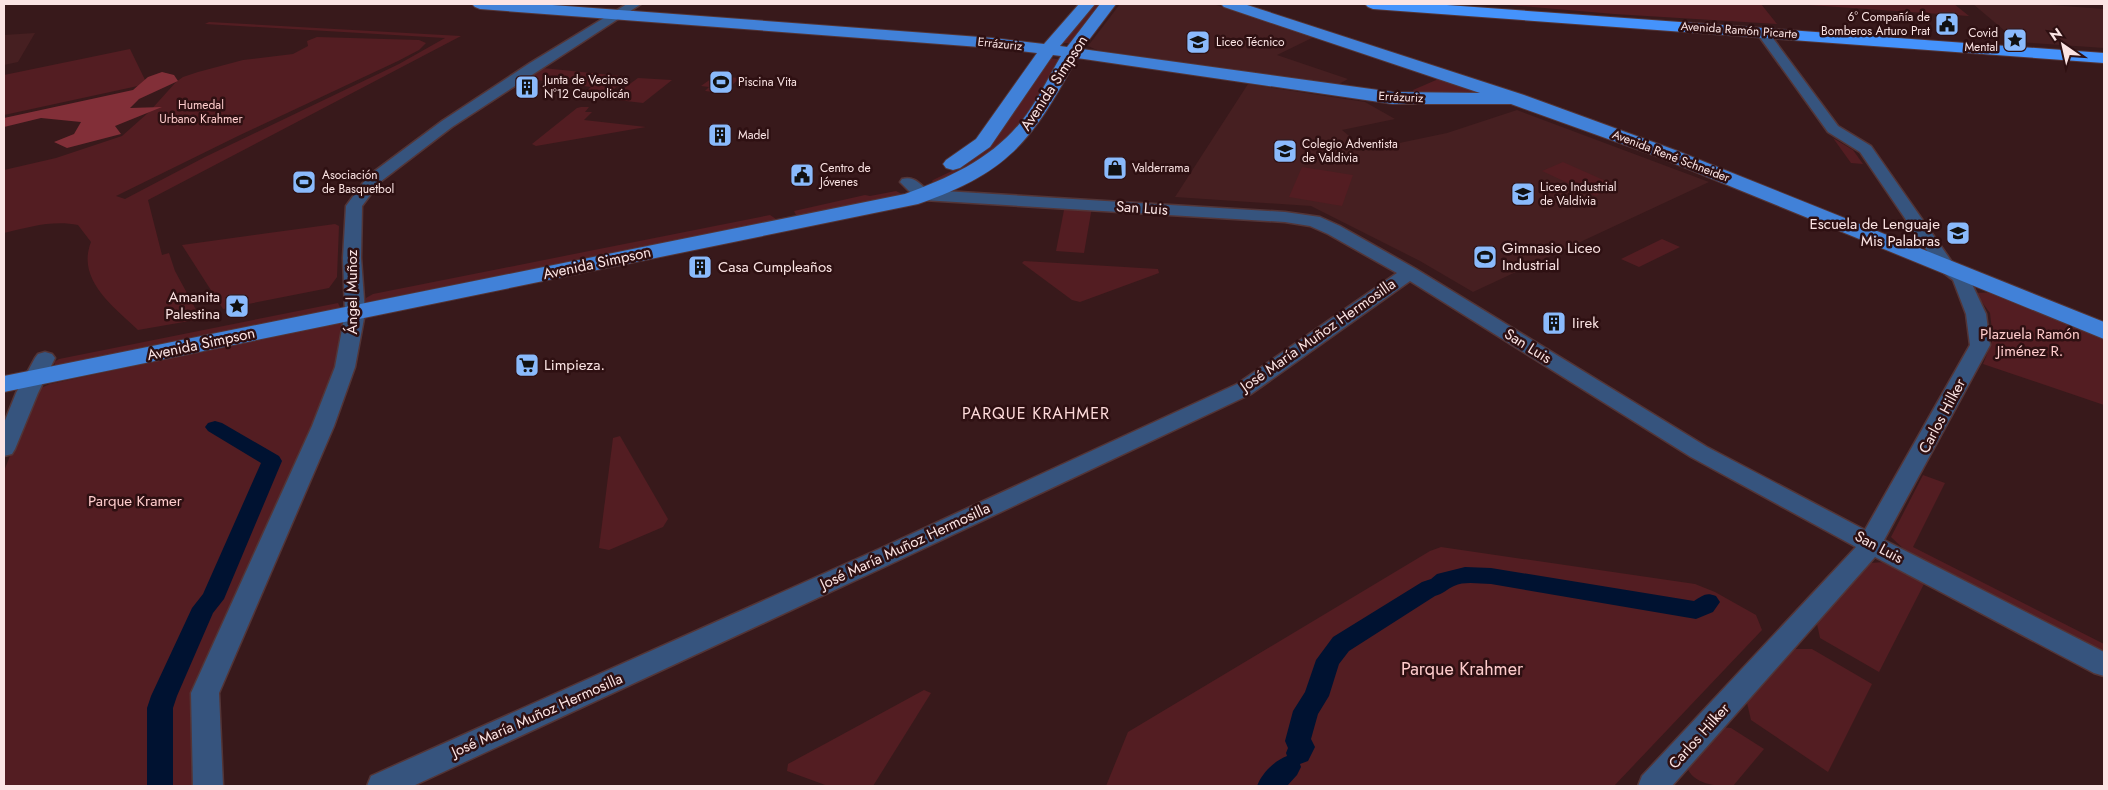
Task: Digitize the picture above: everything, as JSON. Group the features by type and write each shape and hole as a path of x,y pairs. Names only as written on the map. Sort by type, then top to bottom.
{"highway":[{"name":"Avenida Ramón Picarte","path":"1373,4 2104,58"},
{"name":"Avenida Ramón Picarte","path":"1429,4 2104,54"}],"main road":[{"name":"Errázuriz","path":"480,4 941,39 1072,52 1393,98 1517,99"},
{"name":"Avenida Simpson","path":"4,384 40,368 354,304 910,199 916,189 969,155 984,143 1048,50 1088,4"},
{"name":"Avenida Simpson","path":"916,189 975,171 1009,146 1024,131 1046,98 1072,52 1108,4"},
{"name":"Avenida René Schneider","path":"1229,4 1517,99 1668,154 2104,331"},
{"name":"Avenida Simpson","path":"4,366 40,368"}],"street":[{"name":"Ángel Muñoz","path":"208,786 205,693 335,396 351,341 354,304 352,235 354,206 374,180 447,124 535,66 635,4"},
{"name":"Carlos Hilker","path":"1653,786 1871,544 1980,345 1976,314 1962,282 1964,278 1946,266 1866,149 1833,129 1762,32"},
{"name":"San Luis","path":"916,189 1314,221 1410,272 1699,452 2104,665"},
{"name":"José María Muñoz Hermosilla","path":"382,786 880,559 1244,389 1410,272"},
{"path":"4,450 40,368"}],"shaded area":[{"name":"Liceo Técnico","path":"1120,4 1213,4 1314,37 1277,55 1348,79 1337,85 1097,50 1088,46"},
{"path":"1973,4 2038,4 2104,9 2104,48 2018,42"},
{"path":"35,33 18,62 4,65 4,35"},
{"path":"162,72 174,75 178,81 139,99 130,108 162,107 115,126 121,134 67,148 54,142 74,134 81,122 41,118 4,127 4,118 133,90 148,77"},
{"name":"Liceo Industrial de Valdivia","path":"1248,84 1365,102 1395,119 1342,130 1366,150 1447,133 1517,110 1709,182 1473,292 1420,261 1311,206 1175,197"}],"green space":[{"path":"1090,4 1104,4 1074,43 1061,42"},
{"path":"1497,4 1761,4 1777,24 1614,14"},
{"path":"1794,4 1954,4 1969,16"},
{"name":"Humedal Urbano Krahmer","path":"209,22 461,36 148,200 162,255 169,253 175,271 201,319 138,330 100,292 93,280 89,269 88,256 91,242 78,225 59,223 4,233 4,170 56,158 122,136 149,112 176,82 183,77 198,72 243,60 293,54 308,46 307,41 317,37 419,40 426,43 419,50 398,61 116,196 125,199 205,157 399,64 445,38 205,24"},
{"path":"130,49 147,84 4,115 4,75"},
{"path":"1050,58 1062,60 1010,138 982,159 933,183 933,180 973,158"},
{"path":"543,68 630,77 599,100 577,99 591,87 529,79"},
{"name":"Piscina Vita","path":"715,76 740,78 723,93 705,91 709,87 701,86"},
{"path":"1443,77 1494,93 1415,94 1413,90"},
{"path":"638,78 672,80 643,103 609,99"},
{"path":"589,107 585,112 592,112 584,120 646,127 536,146 532,144 577,108"},
{"path":"1833,138 1853,150 1863,164 1851,163"},
{"path":"1563,162 1617,186 1596,196 1542,171"},
{"path":"1302,167 1353,175 1342,206 1289,197"},
{"path":"896,191 902,194 900,196 797,217 794,211 865,195 870,196"},
{"path":"1065,205 1092,207 1084,253 1056,251"},
{"path":"770,215 776,219 366,302 366,298 373,294"},
{"path":"335,224 339,226 337,277 329,288 223,309 182,245"},
{"path":"1662,239 1680,247 1639,267 1621,259"},
{"path":"1024,261 1158,269 1159,273 1080,302 1072,300 1022,263"},
{"name":"Plazuela Ramón Jiménez R.","path":"1997,292 2104,336 2104,405 1983,364 1993,339 1990,313 1975,293"},
{"path":"338,303 340,307 334,312 56,368 54,362 59,359"},
{"name":"Parque Kramer","path":"348,320 335,376 191,701 193,786 4,786 4,471 36,390 50,384"},
{"path":"620,436 668,519 663,527 609,550 599,548 613,438"},
{"path":"1923,475 1945,483 1913,547 2104,644 2104,655 1910,555 1891,537"},
{"name":"Parque Krahmer","path":"1441,547 1695,584 1715,592 1756,615 1762,630 1614,786 1106,786 1128,732 1430,551"},
{"path":"1885,562 1925,582 1879,672 1820,638 1817,624 1869,563"},
{"path":"1795,649 1812,649 1872,684 1828,772 1751,720 1747,703"},
{"path":"924,690 931,693 873,786 828,786 787,771 788,764"},
{"path":"1720,727 1731,728 1764,749 1733,786 1712,785 1700,781 1694,777 1686,766"}],"waterway":[{"path":"160,786 160,708 164,696 204,608 212,599 272,461 215,427"},
{"path":"1299,753 1302,747 1298,741 1306,711 1316,696 1328,660 1341,644 1430,588 1437,587 1445,580 1465,575 1491,576 1696,610 1705,606 1708,602"},
{"path":"1270,786 1288,767"}],"place":[{"name":"6° Compañía de Bomberos Arturo Prat","path":"1947,24"},
{"name":"Covid Mental","path":"2015,40"},
{"name":"Liceo Técnico","path":"1198,42"},
{"name":"Piscina Vita","path":"721,82"},
{"name":"Junta de Vecinos N°12 Caupolicán","path":"527,87"},
{"name":"Madel","path":"720,135"},
{"name":"Colegio Adventista de Valdivia","path":"1285,151"},
{"name":"Valderrama","path":"1115,168"},
{"name":"Centro de Jóvenes","path":"802,175"},
{"name":"Asociación de Basquetbol","path":"304,182"},
{"name":"Liceo Industrial de Valdivia","path":"1523,194"},
{"name":"Escuela de Lenguaje Mis Palabras","path":"1958,233"},
{"name":"Gimnasio Liceo Industrial","path":"1485,257"},
{"name":"Casa Cumpleaños","path":"700,267"},
{"name":"Amanita Palestina","path":"237,306"},
{"name":"Iirek","path":"1554,323"},
{"name":"Limpieza.","path":"527,365"}],"district":[{"name":"PARQUE KRAHMER","path":"1036,413"}]}
